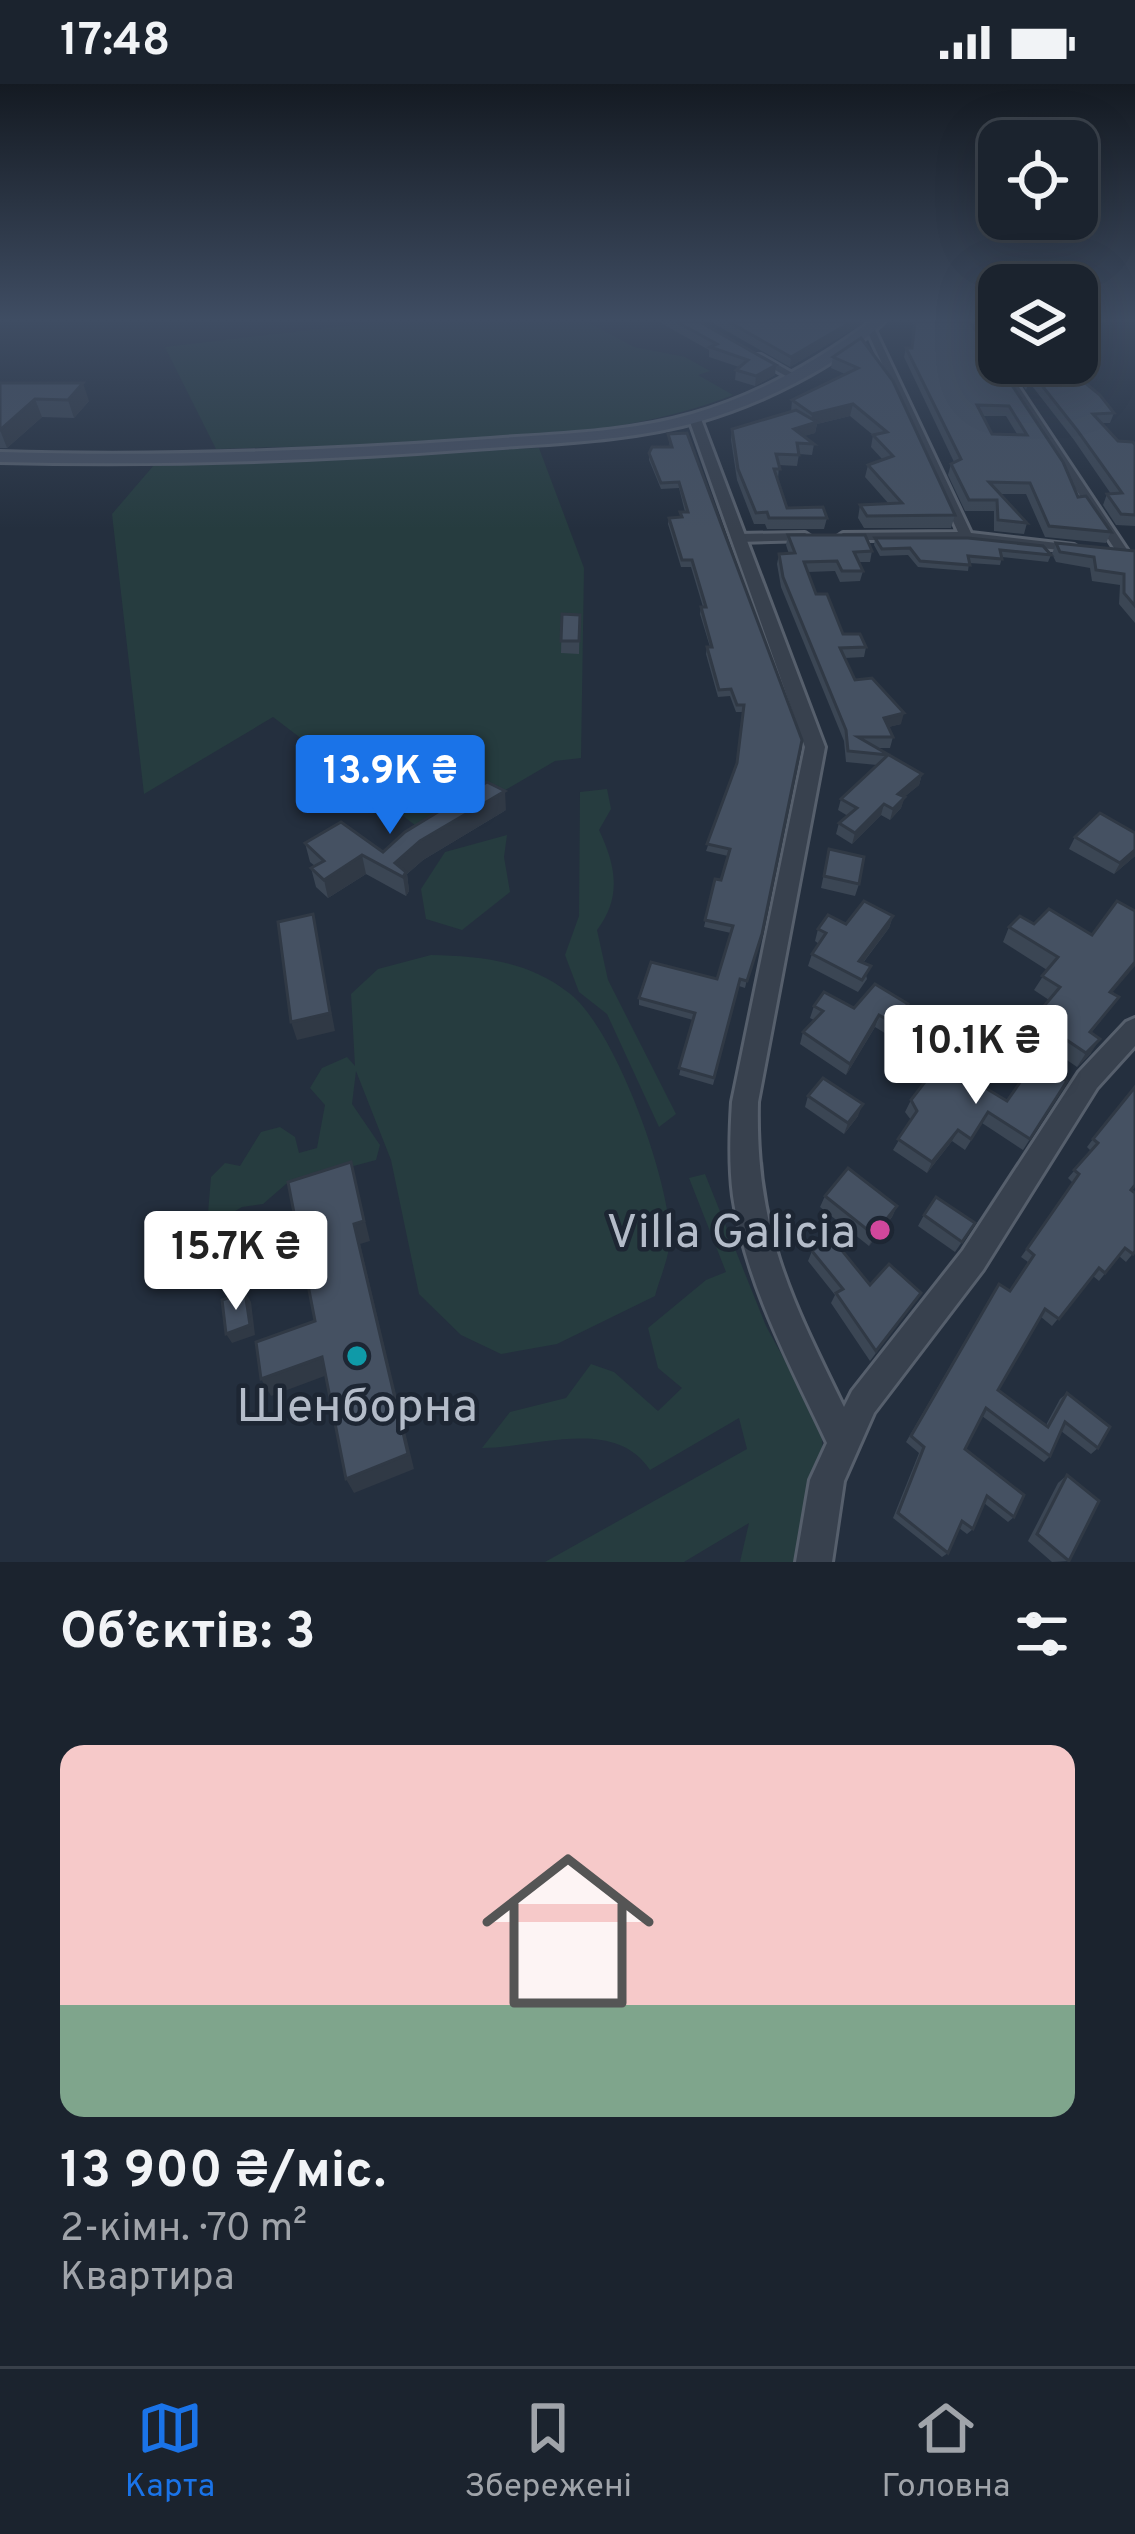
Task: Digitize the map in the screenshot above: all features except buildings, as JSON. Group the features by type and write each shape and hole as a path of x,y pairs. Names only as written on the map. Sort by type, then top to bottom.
{"main road":[{"path":"0,457 176,458 405,450 640,429 695,419 754,391"}],"street":[{"path":"903,391 966,536"},
{"path":"1018,391 1129,555"},
{"path":"695,419 815,747 745,1102 740,1151 756,1253 844,1443"},
{"path":"739,538 966,536 1129,555"},
{"path":"814,1562 827,1480 863,1402 973,1260 1088,1080 1135,1029"}],"green space":[{"path":"187,391 726,391 733,395 677,413 548,435 216,449"},
{"path":"539,448 584,568 581,758 555,761 428,835 273,717 144,794 112,514 154,465"},
{"path":"607,789 611,809 599,830 614,881 610,906 597,930 608,980 676,1114 659,1127 607,1014 579,992 565,955 579,916 580,792"},
{"path":"507,835 504,857 510,892 462,930 426,919 421,889 445,852"},
{"path":"431,955 503,962 569,993 604,1037 649,1141 670,1234 655,1296 557,1344 501,1354 461,1335 419,1294 391,1160 356,1071 352,1104 380,1145 376,1160 286,1184 263,1204 242,1207 220,1220 208,1213 211,1177 225,1163 240,1166 261,1132 280,1127 295,1137 299,1153 317,1148 325,1105 310,1088 322,1068 347,1057 355,1066 351,994 378,969"},
{"path":"705,1174 766,1326 821,1427 823,1452 798,1562 740,1562 749,1523 684,1562 545,1562 747,1449 739,1418 650,1470 635,1454 596,1439 482,1448 510,1412 566,1398 591,1364 614,1372 658,1411 682,1388 658,1368 648,1328 706,1280 726,1272 689,1178"}],"place":[{"name":"Villa Galicia","path":"880,1230"},
{"name":"Шенборна","path":"357,1356"}]}
